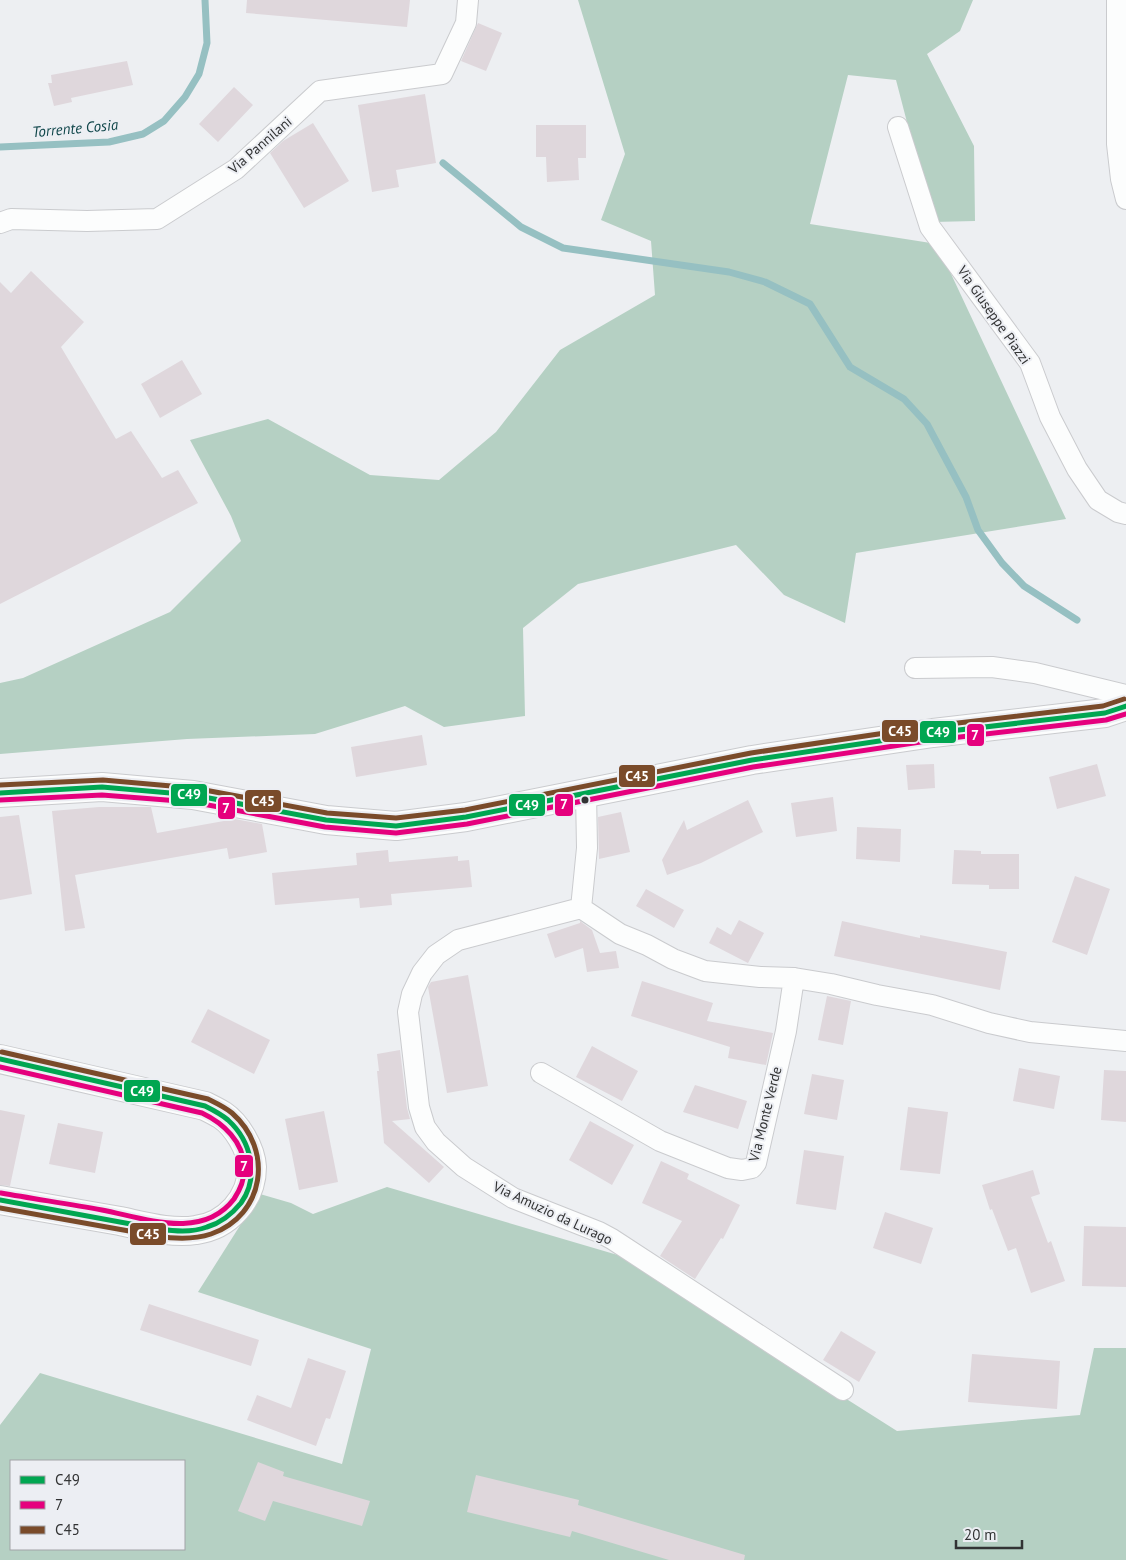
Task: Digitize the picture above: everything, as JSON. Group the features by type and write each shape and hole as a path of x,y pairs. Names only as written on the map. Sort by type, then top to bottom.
{"main road":[{"path":"0,793 102,787 193,795 326,820 396,826 466,818 586,792 752,760 933,733 1105,713 1126,706"},
{"path":"0,1059 205,1106 224,1116 238,1132 248,1150 252,1166 248,1188 238,1206 226,1220 213,1226 196,1230 151,1227 0,1200"}],"street":[{"name":"Via Pannilani","path":"0,223 11,220 87,221 157,219 236,169 320,91 442,74 466,23 468,0"},
{"path":"1117,0 1117,144 1121,178 1126,199"},
{"name":"Via Giuseppe Piazzi","path":"898,127 930,227 1030,363 1050,416 1077,469 1098,500 1118,512 1126,514"},
{"path":"915,668 992,667 1035,672 1126,695"},
{"path":"586,792 587,848 580,908 620,934 647,945 673,959 705,971 760,977 794,978 831,984 932,1005 989,1023 1030,1032 1126,1041"},
{"name":"Via Amuzio da Lurago","path":"580,908 458,940 436,954 422,972 412,994 408,1012 418,1107 424,1127 436,1142 484,1181 513,1198 612,1239 843,1390"},
{"name":"Via Monte Verde","path":"541,1073 660,1141 728,1168 742,1170 752,1168 756,1163 786,1031 794,978"}],"green space":[{"path":"578,0 973,0 960,31 927,54 974,146 975,221 933,222 896,80 848,75 810,224 937,244 1066,519 856,553 845,623 784,595 736,545 578,584 523,628 525,716 444,727 405,706 315,734 187,739 0,754 0,683 23,678 170,612 241,541 231,516 190,440 268,419 370,475 439,480 496,432 560,350 655,295 651,241 601,220 625,154"},
{"path":"387,1187 621,1256 897,1431 1080,1415 1094,1348 1126,1348 1126,1560 0,1560 0,1425 40,1373 342,1464 371,1349 198,1292 260,1194 291,1203 313,1214"}],"building":[{"path":"247,0 410,0 407,27 246,13"},
{"path":"478,23 502,33 486,71 461,61"},
{"path":"127,61 133,85 71,98 72,102 54,106 48,83 52,83 51,75"},
{"path":"234,87 253,105 218,142 199,124"},
{"path":"425,94 436,163 396,170 399,187 372,192 358,105"},
{"path":"313,123 349,181 304,208 270,153 283,141"},
{"path":"536,125 586,125 586,158 578,158 579,180 547,182 546,157 536,157"},
{"path":"31,271 84,322 61,347 116,439 131,431 162,478 178,470 198,503 0,604 0,282 11,293"},
{"path":"182,360 202,394 160,418 141,384"},
{"path":"422,735 427,765 356,777 351,747"},
{"path":"934,764 935,788 908,790 906,765"},
{"path":"1097,764 1106,796 1057,809 1049,777"},
{"path":"833,797 837,831 796,837 791,803"},
{"path":"748,800 763,832 701,863 667,875 662,860 684,820 687,830"},
{"path":"99,807 151,807 157,833 235,819 262,824 267,852 229,859 227,848 75,875 85,928 65,931 52,811"},
{"path":"621,812 630,852 599,859 598,817"},
{"path":"19,815 32,894 0,900 0,817"},
{"path":"857,827 901,829 900,862 856,859"},
{"path":"388,850 389,862 458,856 458,861 469,860 472,887 391,894 392,905 360,908 359,898 275,905 272,873 357,865 356,853"},
{"path":"954,850 981,851 981,854 1019,854 1019,889 989,889 989,885 952,884"},
{"path":"1075,876 1110,889 1087,955 1052,942"},
{"path":"646,889 684,910 674,928 636,906"},
{"path":"739,920 764,933 748,963 709,943 717,927 731,935"},
{"path":"580,921 592,930 600,953 616,951 619,968 587,972 583,948 555,958 547,934 580,923"},
{"path":"842,921 920,938 920,935 1007,952 1000,990 834,956"},
{"path":"468,975 488,1086 447,1093 428,987 431,982"},
{"path":"642,981 713,1003 707,1021 773,1033 766,1065 728,1058 730,1047 631,1016"},
{"path":"827,996 851,1001 843,1045 818,1040"},
{"path":"208,1009 270,1040 254,1074 191,1042"},
{"path":"592,1046 638,1071 622,1101 576,1077"},
{"path":"400,1050 410,1119 392,1121 444,1167 429,1183 384,1143 377,1054"},
{"path":"1019,1068 1060,1076 1054,1109 1013,1101"},
{"path":"1104,1070 1126,1071 1126,1122 1101,1120"},
{"path":"812,1074 844,1080 837,1120 804,1114"},
{"path":"695,1085 747,1101 738,1129 683,1112"},
{"path":"908,1107 948,1112 940,1174 900,1170"},
{"path":"0,1110 25,1115 10,1186 0,1185"},
{"path":"324,1111 338,1182 299,1190 285,1119"},
{"path":"590,1121 634,1145 612,1185 569,1160"},
{"path":"58,1123 103,1132 95,1173 49,1164"},
{"path":"804,1150 844,1156 836,1210 796,1204"},
{"path":"661,1161 689,1174 687,1179 740,1205 723,1239 721,1238 695,1279 660,1256 682,1221 642,1203"},
{"path":"1033,1170 1040,1194 1031,1197 1048,1243 1051,1241 1065,1281 1031,1293 1016,1248 1008,1251 992,1209 990,1210 982,1185"},
{"path":"885,1212 933,1228 921,1264 873,1248"},
{"path":"1084,1226 1126,1227 1126,1287 1082,1286"},
{"path":"149,1304 259,1340 251,1366 140,1330"},
{"path":"841,1331 876,1352 859,1382 823,1360"},
{"path":"972,1354 1060,1361 1057,1409 968,1402"},
{"path":"308,1358 346,1371 330,1419 326,1418 316,1446 247,1420 257,1395 291,1408"},
{"path":"258,1462 284,1472 283,1476 370,1501 362,1526 273,1501 265,1521 238,1511"},
{"path":"476,1475 579,1500 578,1505 745,1555 744,1560 669,1560 572,1531 570,1537 467,1512"}],"waterway":[{"name":"Torrente Cosia","path":"0,147 109,142 143,134 164,121 185,97 199,74 207,43 205,0"},
{"path":"443,163 521,227 563,248 729,272 765,282 810,304 850,367 904,399 927,424 966,497 978,530 1002,563 1024,586 1077,620"}],"transit line":[{"name":"C45","path":"0,785 103,780 194,788 327,813 396,818 465,810 751,753 932,726 1103,706 1124,699"},
{"name":"C49","path":"0,793 102,787 193,795 326,820 396,826 466,817 752,760 933,733 1105,713 1126,706"},
{"name":"7","path":"0,800 102,795 192,802 325,827 396,833 467,824 753,767 934,740 1106,720 1126,714"},
{"name":"C45","path":"0,1208 164,1237 198,1237 211,1234 229,1225 243,1212 252,1197 257,1180 258,1163 254,1145 245,1128 232,1113 208,1099 2,1052"},
{"name":"C49","path":"0,1059 205,1106 217,1112 236,1128 247,1148 251,1170 247,1193 238,1207 217,1223 189,1231 158,1229 0,1200"},
{"name":"7","path":"0,1067 202,1113 217,1122 231,1134 240,1149 244,1171 242,1184 236,1196 221,1212 206,1220 189,1223 154,1221 1,1193"}]}
